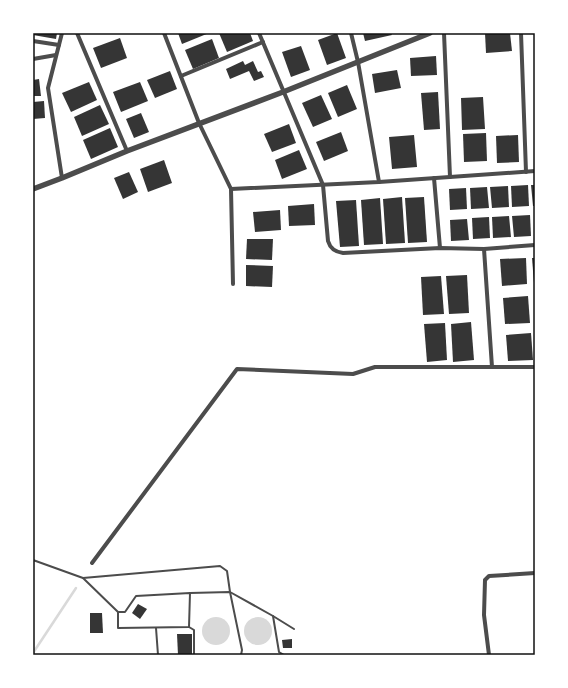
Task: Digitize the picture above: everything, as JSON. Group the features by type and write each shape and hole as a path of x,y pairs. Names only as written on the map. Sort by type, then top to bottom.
{"street":[{"path":"62,33 48,88 62,178"},
{"path":"77,33 127,151"},
{"path":"164,33 199,123 231,189 233,284"},
{"path":"259,33 323,185 328,240 331,248 343,253 535,245"},
{"path":"351,33 358,62 379,182"},
{"path":"33,189 199,123 284,92 430,33"},
{"path":"444,33 450,177"},
{"path":"521,33 526,172"},
{"path":"33,41 59,45"},
{"path":"181,76 263,42"},
{"path":"33,59 56,55"},
{"path":"231,189 379,182 535,171"},
{"path":"434,178 440,248"},
{"path":"484,248 492,367"},
{"path":"92,563 237,369 353,374 375,367 535,367"},
{"path":"489,655 484,615 485,580 489,576 535,573"}],"lane":[{"path":"33,560 82,578 118,612 124,612 136,596 230,592 294,629"},
{"path":"82,578 220,566 226,571 242,650 241,655"},
{"path":"189,627 190,593"},
{"path":"118,612 118,628 189,627 194,630 194,655"},
{"path":"273,616 279,652 284,655"},
{"path":"156,628 158,655"}],"shaded area":[{"path":"216,617 226,621 230,631 226,641 216,645 206,641 202,631 206,621"},
{"path":"258,617 268,621 272,631 268,641 258,645 248,641 244,631 248,621"}],"building":[{"path":"33,33 57,33 56,39 33,35"},
{"path":"178,33 209,33 182,44"},
{"path":"219,33 250,33 253,41 227,52"},
{"path":"337,33 346,58 327,65 318,40"},
{"path":"363,33 391,33 392,35 365,41"},
{"path":"485,33 510,33 512,51 486,53"},
{"path":"120,38 127,58 101,68 93,48"},
{"path":"212,39 219,58 193,69 185,50"},
{"path":"301,46 310,70 291,77 282,52"},
{"path":"436,56 437,75 411,76 410,58"},
{"path":"243,61 245,65 253,61 258,72 261,71 264,77 254,81 249,71 230,79 226,69"},
{"path":"397,70 401,88 375,93 372,74"},
{"path":"170,71 177,89 155,98 147,80"},
{"path":"39,79 41,96 33,96 33,80"},
{"path":"89,82 97,100 71,112 62,93"},
{"path":"140,82 148,101 121,112 113,92"},
{"path":"347,85 357,109 338,117 328,93"},
{"path":"438,92 440,129 424,130 421,93"},
{"path":"321,95 332,119 313,127 302,103"},
{"path":"483,97 485,129 462,130 461,98"},
{"path":"44,101 45,118 33,119 33,102"},
{"path":"100,105 109,124 82,136 74,117"},
{"path":"141,113 149,132 134,138 126,119"},
{"path":"289,124 296,143 272,152 264,134"},
{"path":"110,128 118,147 91,159 83,140"},
{"path":"341,132 348,151 324,161 316,142"},
{"path":"486,133 487,161 464,162 463,134"},
{"path":"414,135 417,167 392,169 389,137"},
{"path":"518,135 519,162 497,163 496,136"},
{"path":"299,150 307,169 282,179 275,160"},
{"path":"164,160 172,183 148,192 140,169"},
{"path":"129,172 138,192 123,199 114,178"},
{"path":"528,185 529,206 512,207 511,186"},
{"path":"531,185 535,185 535,206 533,206"},
{"path":"508,186 509,207 492,208 490,187"},
{"path":"487,187 489,208 471,209 470,188"},
{"path":"466,188 467,209 450,210 449,189"},
{"path":"402,197 405,243 386,244 383,199"},
{"path":"424,197 427,242 408,243 405,198"},
{"path":"380,198 383,244 364,245 361,200"},
{"path":"356,200 359,246 340,247 336,201"},
{"path":"314,204 315,225 289,226 288,206"},
{"path":"280,210 281,230 255,232 253,212"},
{"path":"530,215 531,236 514,237 512,216"},
{"path":"509,216 511,237 493,238 492,217"},
{"path":"489,217 490,238 473,239 472,218"},
{"path":"467,219 469,240 451,241 450,220"},
{"path":"247,239 273,239 272,260 246,259"},
{"path":"526,258 527,284 502,286 500,259"},
{"path":"532,258 535,258 535,283 534,283"},
{"path":"246,265 273,266 272,287 246,286"},
{"path":"467,275 469,313 449,314 446,276"},
{"path":"441,276 444,314 423,315 421,277"},
{"path":"528,296 530,323 505,324 503,298"},
{"path":"471,322 474,360 453,362 451,324"},
{"path":"445,323 447,360 427,362 424,324"},
{"path":"531,333 533,360 508,361 506,335"},
{"path":"138,604 147,609 140,619 132,613"},
{"path":"90,613 102,613 103,633 90,633"},
{"path":"177,634 192,634 192,655 178,655"},
{"path":"292,639 292,648 283,648 282,640"}],"waterway":[{"path":"33,653 76,588"}]}
